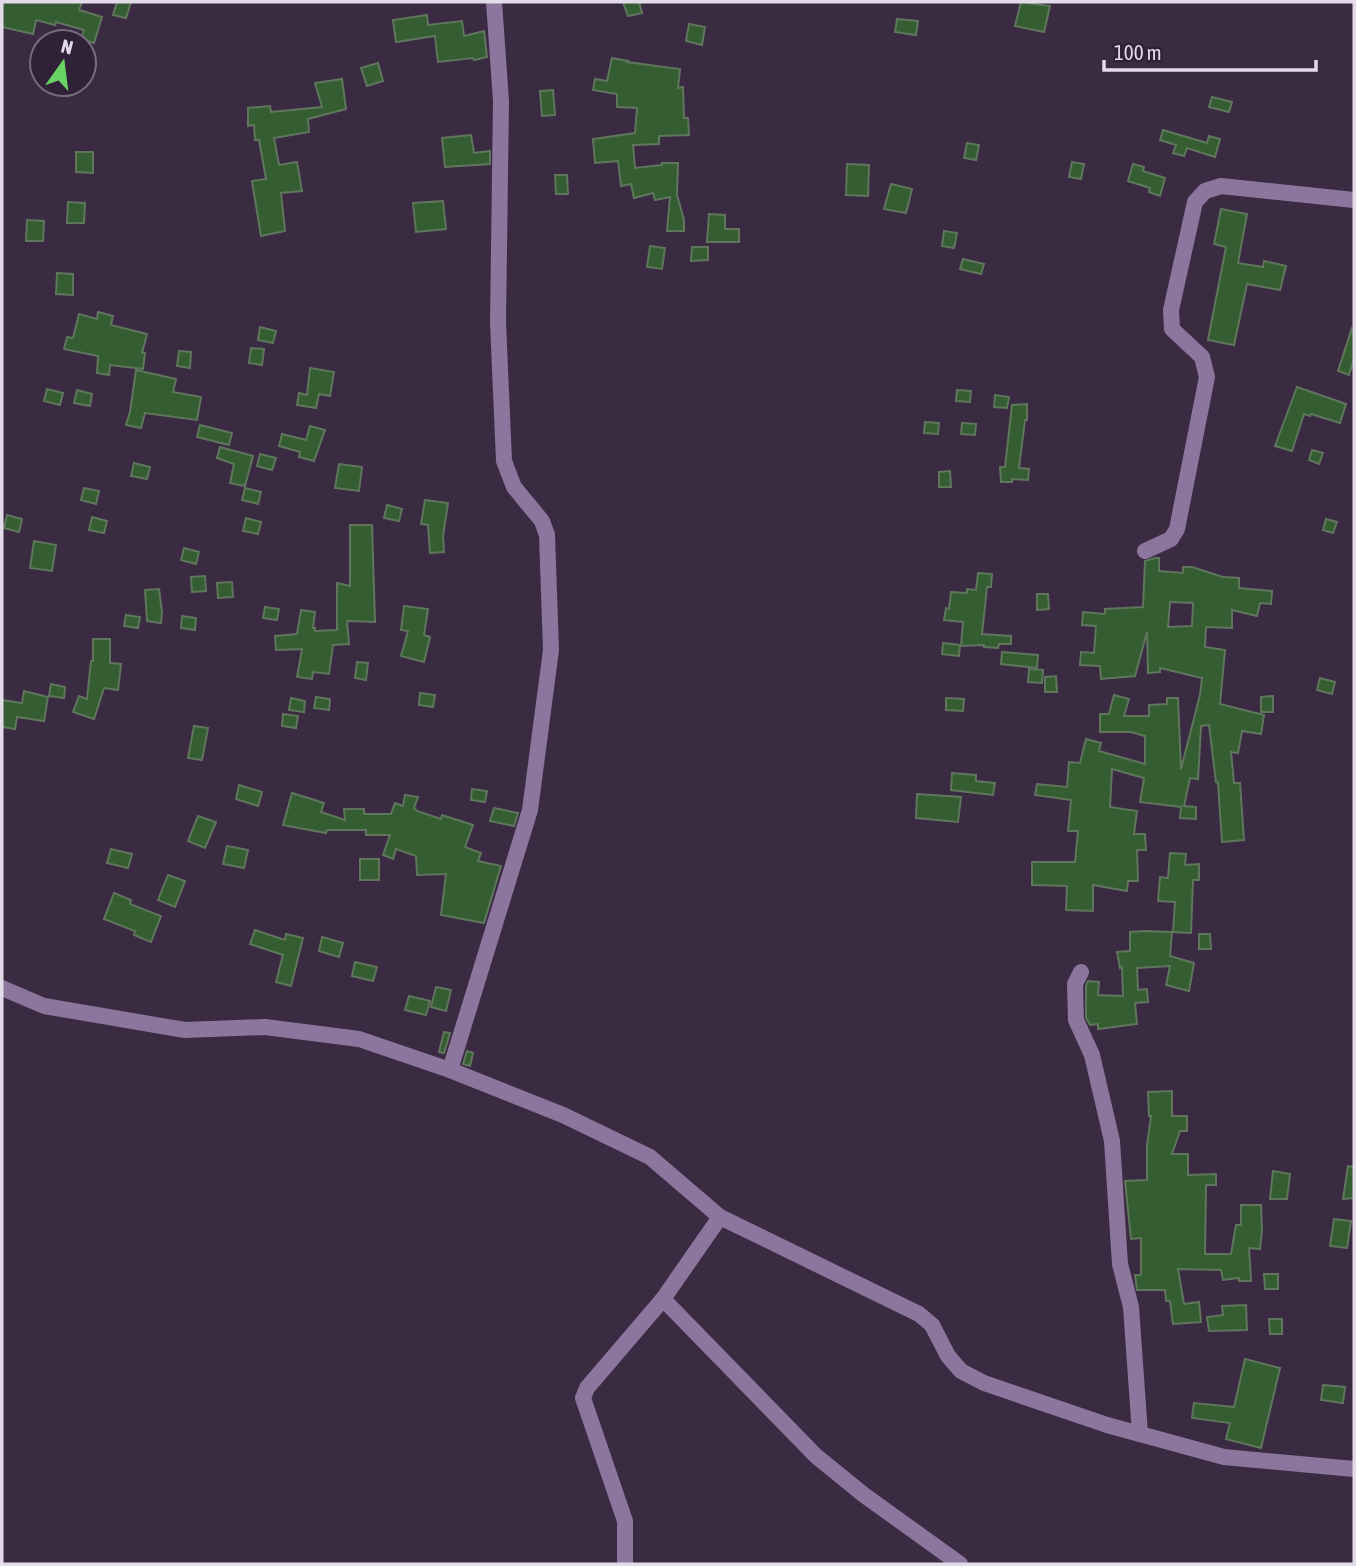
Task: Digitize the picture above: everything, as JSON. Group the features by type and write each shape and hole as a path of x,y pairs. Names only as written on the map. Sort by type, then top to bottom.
{"street":[{"path":"450,1070 530,810 551,650 547,535 542,521 514,487 504,461 498,322 501,101 495,2"},
{"path":"1145,551 1171,539 1177,529 1207,377 1202,357 1172,329 1171,310 1195,202 1205,191 1221,186 1354,200"},
{"path":"1081,972 1074,984 1076,1020 1092,1055 1112,1142 1120,1264 1130,1307 1140,1434"},
{"path":"2,988 44,1006 185,1030 265,1027 359,1039 450,1070 563,1115 650,1157 720,1217 919,1314 932,1325 947,1356 961,1371 972,1377 1107,1425 1224,1457 1354,1469"},
{"path":"625,1564 625,1521 583,1398 587,1388 663,1299 720,1217"},
{"path":"663,1299 816,1455 864,1495 960,1564"}],"building":[{"path":"2,2 82,2 79,10 102,17 98,30 36,20 34,28 28,28 28,33 2,27"},
{"path":"117,2 131,2 126,18 113,15"},
{"path":"623,2 639,2 642,13 628,16"},
{"path":"1021,2 1050,6 1044,32 1015,26"},
{"path":"427,15 428,25 462,21 464,36 484,31 487,57 438,62 435,36 396,42 393,20"},
{"path":"897,19 918,21 916,35 895,32"},
{"path":"689,24 705,27 702,45 686,41"},
{"path":"612,58 680,69 678,88 683,87 684,118 688,118 689,135 659,136 659,144 633,145 635,168 678,163 677,195 684,231 667,231 670,197 655,200 653,193 634,198 631,184 621,186 618,161 595,163 593,139 635,133 637,108 617,107 617,94 593,90 595,79 607,81"},
{"path":"378,63 383,81 367,86 361,68"},
{"path":"342,79 346,109 308,119 309,132 274,138 279,165 297,162 302,191 281,193 285,231 261,236 252,181 266,179 259,140 255,140 254,125 248,126 248,108 270,106 271,112 322,107 315,83"},
{"path":"553,90 555,115 542,116 540,91"},
{"path":"1212,97 1232,102 1229,112 1209,107"},
{"path":"1163,130 1207,143 1209,136 1220,139 1215,157 1187,148 1184,156 1173,153 1176,145 1160,140"},
{"path":"471,135 474,153 490,151 490,164 445,167 442,138"},
{"path":"967,143 979,145 976,160 964,158"},
{"path":"76,152 93,152 93,173 76,172"},
{"path":"1072,162 1084,164 1081,179 1069,177"},
{"path":"847,164 869,165 868,196 846,195"},
{"path":"1133,164 1144,167 1143,171 1165,178 1160,196 1149,192 1150,188 1128,181"},
{"path":"555,175 567,175 568,194 556,194"},
{"path":"891,184 912,189 906,213 884,209"},
{"path":"443,201 446,229 416,232 413,203"},
{"path":"68,202 85,203 84,223 67,223"},
{"path":"1221,209 1247,214 1238,263 1263,267 1264,261 1286,266 1280,290 1247,284 1234,345 1208,340 1226,247 1214,244"},
{"path":"709,214 725,215 725,229 739,229 739,242 707,242"},
{"path":"27,220 44,221 43,241 26,241"},
{"path":"944,231 957,233 954,248 942,246"},
{"path":"650,246 665,248 662,269 647,267"},
{"path":"692,247 708,247 708,260 691,261"},
{"path":"963,259 984,264 981,274 960,269"},
{"path":"57,273 73,274 73,295 56,294"},
{"path":"98,312 113,316 111,325 147,334 142,353 145,353 143,369 110,365 109,375 97,373 98,356 64,349 67,337 73,338 79,314 97,319"},
{"path":"260,327 276,331 273,343 258,340"},
{"path":"1352,328 1354,358 1349,375 1338,371"},
{"path":"251,348 264,349 262,365 249,363"},
{"path":"179,351 191,352 190,368 177,366"},
{"path":"310,368 334,372 330,396 319,394 316,408 297,405 299,393 307,395"},
{"path":"136,370 176,379 173,392 201,397 197,420 145,413 141,428 126,425"},
{"path":"1297,387 1346,404 1340,423 1304,414 1292,451 1275,446"},
{"path":"47,389 63,393 60,405 44,401"},
{"path":"77,390 92,394 90,406 74,403"},
{"path":"957,390 971,391 970,402 956,401"},
{"path":"995,395 1009,397 1007,408 994,407"},
{"path":"1027,404 1019,468 1029,469 1028,480 1012,479 1012,482 1001,482 1000,467 1005,467 1012,405"},
{"path":"925,422 939,423 938,434 924,433"},
{"path":"962,423 976,424 975,435 961,434"},
{"path":"200,425 232,433 229,445 197,437"},
{"path":"310,426 325,430 314,461 299,457 300,452 279,446 282,434 306,440"},
{"path":"220,447 253,456 245,486 230,483 234,464 217,458"},
{"path":"1312,450 1323,453 1319,464 1309,460"},
{"path":"260,454 276,458 272,470 257,466"},
{"path":"134,463 150,467 147,479 131,476"},
{"path":"339,464 362,467 359,491 335,488"},
{"path":"950,471 951,487 939,487 939,472"},
{"path":"84,488 99,491 96,504 81,500"},
{"path":"245,488 261,492 258,504 242,500"},
{"path":"425,500 448,503 443,536 444,552 430,553 428,525 421,524"},
{"path":"387,505 402,509 399,521 384,518"},
{"path":"7,515 22,519 19,532 4,528"},
{"path":"92,517 107,521 104,533 89,530"},
{"path":"246,518 261,522 258,534 243,531"},
{"path":"1326,519 1337,522 1333,533 1323,530"},
{"path":"350,525 372,525 375,622 347,621 349,644 333,645 329,674 313,672 312,679 297,677 302,649 276,650 275,636 297,634 301,610 315,612 315,631 337,630 337,583 350,586"},
{"path":"34,541 56,545 52,571 30,568"},
{"path":"184,548 199,552 196,564 181,560"},
{"path":"1159,558 1159,571 1183,573 1183,567 1192,567 1223,577 1239,578 1239,588 1272,591 1271,604 1260,603 1257,616 1232,610 1232,628 1206,627 1205,647 1225,650 1220,704 1264,715 1261,734 1242,731 1238,753 1231,752 1234,783 1240,783 1244,840 1222,842 1218,783 1209,725 1201,726 1198,779 1190,778 1184,806 1196,807 1196,819 1180,818 1181,807 1140,802 1144,778 1112,769 1110,807 1137,811 1134,834 1145,834 1146,850 1137,850 1138,881 1128,881 1127,891 1093,885 1093,911 1066,910 1067,886 1032,885 1032,862 1075,862 1078,831 1068,831 1071,800 1035,795 1037,784 1067,787 1069,762 1080,763 1086,739 1101,743 1099,751 1145,764 1145,736 1131,732 1100,732 1100,714 1109,714 1114,695 1129,699 1124,716 1149,716 1149,705 1167,704 1167,698 1178,698 1181,769 1200,695 1202,678 1160,668 1160,672 1148,673 1147,632 1135,676 1101,679 1100,666 1080,665 1081,652 1094,653 1096,626 1082,625 1083,612 1105,614 1105,609 1143,607 1145,561","holes":["1170,602 1193,603 1192,626 1168,627"]},
{"path":"978,573 992,574 991,587 987,587 982,634 1011,636 1011,644 999,644 998,648 984,645 961,646 963,622 944,620 946,608 949,609 951,592 967,593 967,589 976,590"},
{"path":"205,576 206,591 192,592 191,577"},
{"path":"232,582 233,597 218,598 217,583"},
{"path":"159,589 161,623 147,621 145,590"},
{"path":"1037,594 1048,594 1049,609 1037,610"},
{"path":"404,606 428,609 424,635 430,637 424,662 401,656 408,631 401,630"},
{"path":"265,607 279,609 277,620 263,618"},
{"path":"126,615 140,617 138,628 124,626"},
{"path":"182,616 196,618 195,630 181,628"},
{"path":"93,639 110,639 110,663 121,664 118,690 104,688 94,719 73,712 79,696 87,699 93,661"},
{"path":"943,643 960,645 959,656 942,654"},
{"path":"1002,652 1038,655 1037,668 1001,664"},
{"path":"357,662 368,663 366,680 355,678"},
{"path":"1029,669 1043,670 1042,683 1028,682"},
{"path":"1056,676 1057,692 1045,692 1045,677"},
{"path":"1320,678 1335,682 1332,694 1317,690"},
{"path":"51,684 65,687 64,698 49,696"},
{"path":"24,691 48,697 44,721 17,717 15,729 2,727 2,700 22,703"},
{"path":"420,693 435,695 433,707 419,705"},
{"path":"1273,696 1273,712 1261,712 1261,697"},
{"path":"316,697 330,699 329,710 314,708"},
{"path":"291,698 305,701 304,712 289,710"},
{"path":"946,698 964,699 963,711 946,710"},
{"path":"283,714 298,716 296,728 282,726"},
{"path":"194,726 208,728 202,760 188,758"},
{"path":"952,773 976,775 976,781 995,783 993,795 951,790"},
{"path":"239,785 262,792 258,806 236,799"},
{"path":"472,789 487,791 485,802 471,800"},
{"path":"292,793 324,803 321,812 345,820 344,809 364,809 364,814 391,814 395,803 403,806 405,795 418,797 414,808 417,811 441,819 442,815 473,825 465,847 481,853 478,861 501,866 484,923 441,915 446,874 417,875 416,856 396,849 393,859 383,855 390,835 366,835 366,830 327,830 326,833 283,825"},
{"path":"917,794 961,797 958,822 916,818"},
{"path":"494,808 518,813 514,826 490,821"},
{"path":"198,816 216,822 205,848 188,841"},
{"path":"227,846 248,850 244,868 223,864"},
{"path":"111,849 132,854 128,868 107,863"},
{"path":"1170,853 1186,854 1185,865 1199,864 1199,880 1193,880 1191,933 1173,932 1175,902 1158,901 1160,877 1168,878"},
{"path":"360,859 379,859 379,880 360,880"},
{"path":"168,875 185,881 175,907 158,900"},
{"path":"114,893 131,900 130,904 161,916 151,942 134,935 135,931 104,919"},
{"path":"255,930 285,940 286,934 303,938 291,986 276,982 283,955 250,944"},
{"path":"1130,932 1172,932 1170,956 1194,963 1189,991 1166,985 1170,966 1137,968 1138,990 1147,989 1148,1002 1135,1003 1137,1024 1098,1029 1098,1024 1090,1025 1086,1018 1088,981 1099,982 1098,995 1123,996 1122,967 1120,968 1117,952 1130,951"},
{"path":"1199,934 1210,934 1211,949 1199,949"},
{"path":"322,937 343,943 339,957 319,951"},
{"path":"355,962 377,967 373,981 352,976"},
{"path":"436,987 451,990 446,1011 431,1007"},
{"path":"409,996 430,1001 426,1015 405,1010"},
{"path":"444,1032 450,1033 444,1053 439,1052"},
{"path":"467,1051 473,1053 470,1066 463,1064"},
{"path":"1172,1091 1172,1116 1187,1116 1187,1131 1180,1131 1172,1154 1188,1154 1188,1175 1216,1174 1216,1185 1206,1185 1205,1254 1231,1254 1236,1225 1241,1225 1241,1205 1261,1205 1262,1231 1260,1249 1249,1248 1251,1281 1239,1281 1239,1278 1223,1280 1221,1270 1178,1269 1184,1304 1199,1302 1201,1322 1173,1324 1170,1301 1166,1301 1165,1290 1137,1290 1135,1275 1141,1275 1141,1238 1131,1239 1125,1181 1147,1180 1147,1146 1151,1116 1148,1092"},
{"path":"1348,1166 1354,1167 1354,1198 1343,1199"},
{"path":"1273,1171 1290,1174 1287,1199 1270,1199"},
{"path":"1334,1219 1351,1221 1347,1248 1330,1246"},
{"path":"1264,1274 1278,1274 1278,1289 1265,1289"},
{"path":"1246,1305 1247,1330 1209,1331 1207,1317 1223,1315 1222,1306"},
{"path":"1269,1319 1282,1319 1282,1334 1270,1334"},
{"path":"1245,1359 1280,1368 1261,1448 1226,1439 1230,1423 1192,1418 1194,1403 1234,1407"},
{"path":"1323,1385 1345,1387 1343,1403 1321,1400"}]}
